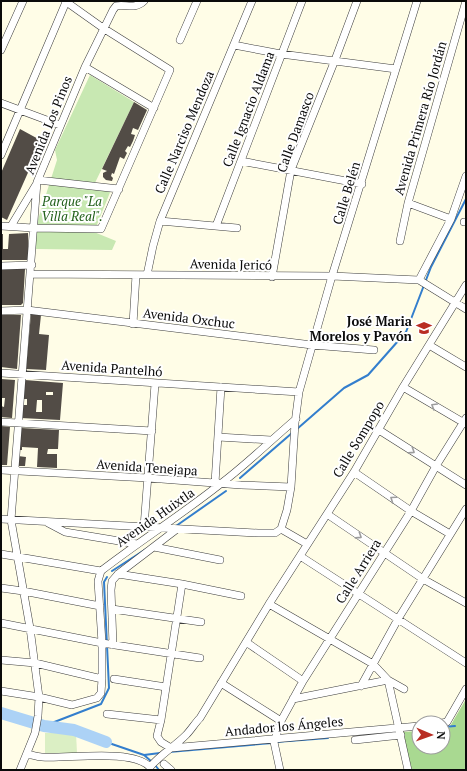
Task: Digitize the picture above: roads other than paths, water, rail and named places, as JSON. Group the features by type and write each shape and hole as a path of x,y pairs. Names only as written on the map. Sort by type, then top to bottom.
{"street":[{"path":"1,50 23,1"},
{"path":"1,155 65,1 103,28 170,70 101,230 1,226"},
{"path":"109,1 116,6 121,5 130,7 141,4 144,1"},
{"path":"180,40 197,1"},
{"name":"Calle Narciso Mendoza","path":"147,275 160,221 252,1"},
{"name":"Calle Ignacio Aldama","path":"216,226 302,1"},
{"name":"Calle Damasco","path":"272,277 291,170 357,1"},
{"name":"Calle Belén","path":"281,529 287,510 291,487 295,421 299,392 332,276 362,184 417,1"},
{"name":"Avenida Primera Río Jordán","path":"400,242 408,203 466,1"},
{"name":"Avenida Los Pinos","path":"20,770 35,733 39,697 30,628 11,520 27,310 32,265 33,228 38,181 85,67 103,28 116,6"},
{"path":"234,45 281,54 396,69"},
{"path":"85,67 154,108"},
{"path":"1,102 60,125"},
{"path":"241,161 362,184"},
{"path":"420,281 451,219 466,176"},
{"path":"11,226 38,181 119,189"},
{"path":"408,203 451,219"},
{"path":"160,221 238,228"},
{"path":"1,266 32,265"},
{"name":"Avenida Jericó","path":"31,274 272,277 332,276 420,281 466,309"},
{"path":"134,324 136,275"},
{"name":"Calle Sompopo","path":"171,748 186,735 200,718 269,604 354,472 403,387 466,285"},
{"name":"Avenida Oxchuc","path":"1,311 27,310 312,345 374,350"},
{"path":"429,345 466,367"},
{"name":"Avenida Pantelhó","path":"1,373 299,392"},
{"path":"144,527 155,384"},
{"path":"218,484 218,437 221,387"},
{"path":"403,387 465,422"},
{"name":"Avenida Huixtla","path":"101,571 161,528 218,484 295,421"},
{"path":"1,422 152,431"},
{"name":"Calle Arriera","path":"275,743 281,721 302,681 330,640 411,511 436,466 465,422"},
{"path":"379,430 466,485"},
{"path":"218,437 271,440"},
{"name":"Avenida Tenejapa","path":"1,470 148,478 218,484 291,487"},
{"path":"354,472 411,511 450,534"},
{"path":"361,686 398,619 466,509"},
{"path":"327,514 423,579 466,603"},
{"path":"1,519 177,530 258,533 275,533 281,529 307,544"},
{"path":"46,522 65,532 137,544"},
{"path":"1,691 39,697 72,705 97,698 101,693 108,644 112,609 112,582 118,574 177,530"},
{"path":"154,546 220,560"},
{"path":"1,554 101,571 98,581 100,606 108,644"},
{"path":"300,556 466,663"},
{"path":"118,574 182,584 240,596"},
{"path":"27,754 41,757 110,756 137,759 146,763 151,768 164,752 171,748 161,742 157,736 161,720 182,584"},
{"path":"1,588 100,606"},
{"path":"269,604 373,664 388,680 404,689"},
{"path":"112,609 201,622"},
{"path":"1,623 108,644 200,658"},
{"path":"246,642 302,681"},
{"path":"1,660 35,663 102,679"},
{"path":"114,679 166,687"},
{"path":"293,699 388,680"},
{"path":"388,680 408,770"},
{"path":"221,683 281,721"},
{"path":"450,715 466,689"},
{"path":"106,714 161,720"},
{"path":"354,740 400,732 411,729"},
{"name":"Andador los Ángeles","path":"171,748 275,743 400,732"},
{"path":"275,743 279,770"},
{"path":"164,764 170,770"}],"waterway":[{"path":"297,429 344,388 368,375 406,332 431,267 466,199"},
{"path":"240,478 292,433"},
{"path":"176,526 226,491"},
{"path":"112,571 146,549"},
{"path":"44,726 101,704 109,688 104,582 107,577"},
{"path":"1,713 44,726 74,730 106,742"},
{"path":"451,726 455,726"},
{"path":"276,742 328,738"},
{"path":"106,742 144,755 160,753"},
{"path":"169,752 272,743"},
{"path":"144,755 152,762"},
{"path":"155,765 159,770"}],"place":[{"name":"José Maria Morelos y Pavón","path":"424,328"}],"park label":[{"name":"Parque \"La Villa Real\".","path":"72,208"}]}
